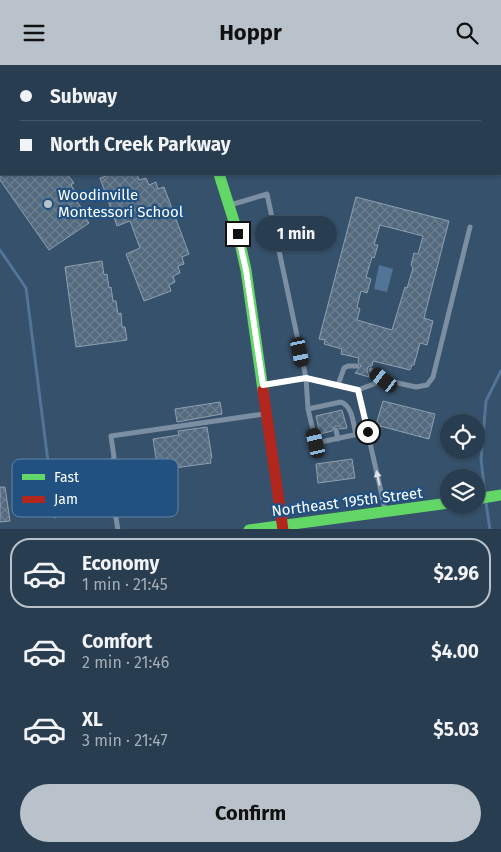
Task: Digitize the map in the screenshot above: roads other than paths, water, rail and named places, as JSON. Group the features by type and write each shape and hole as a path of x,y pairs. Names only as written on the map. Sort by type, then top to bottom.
{"street":[{"path":"218,175 229,205 246,270 282,527"},
{"path":"485,497 499,495"},
{"name":"Northeast 195th Street","path":"249,529 282,527 440,504"}],"lane":[{"path":"229,205 267,194 306,378 308,409 316,443 368,432"},
{"path":"371,370 384,380 416,387 427,385 433,377 470,227"},
{"path":"338,385 344,368 348,366 357,367"},
{"path":"263,385 306,378 358,390 384,380"},
{"path":"358,390 386,512"},
{"path":"308,409 341,402 350,408 356,435"},
{"path":"330,405 331,413"},
{"path":"113,459 111,436 267,414"},
{"path":"336,430 338,439"}],"waterway":[{"path":"0,250 26,288 48,459"},
{"path":"482,469 481,459 486,401 501,371"},
{"path":"486,503 490,529"}],"place":[{"name":"Woodinville Montessori School","path":"48,204"}]}
